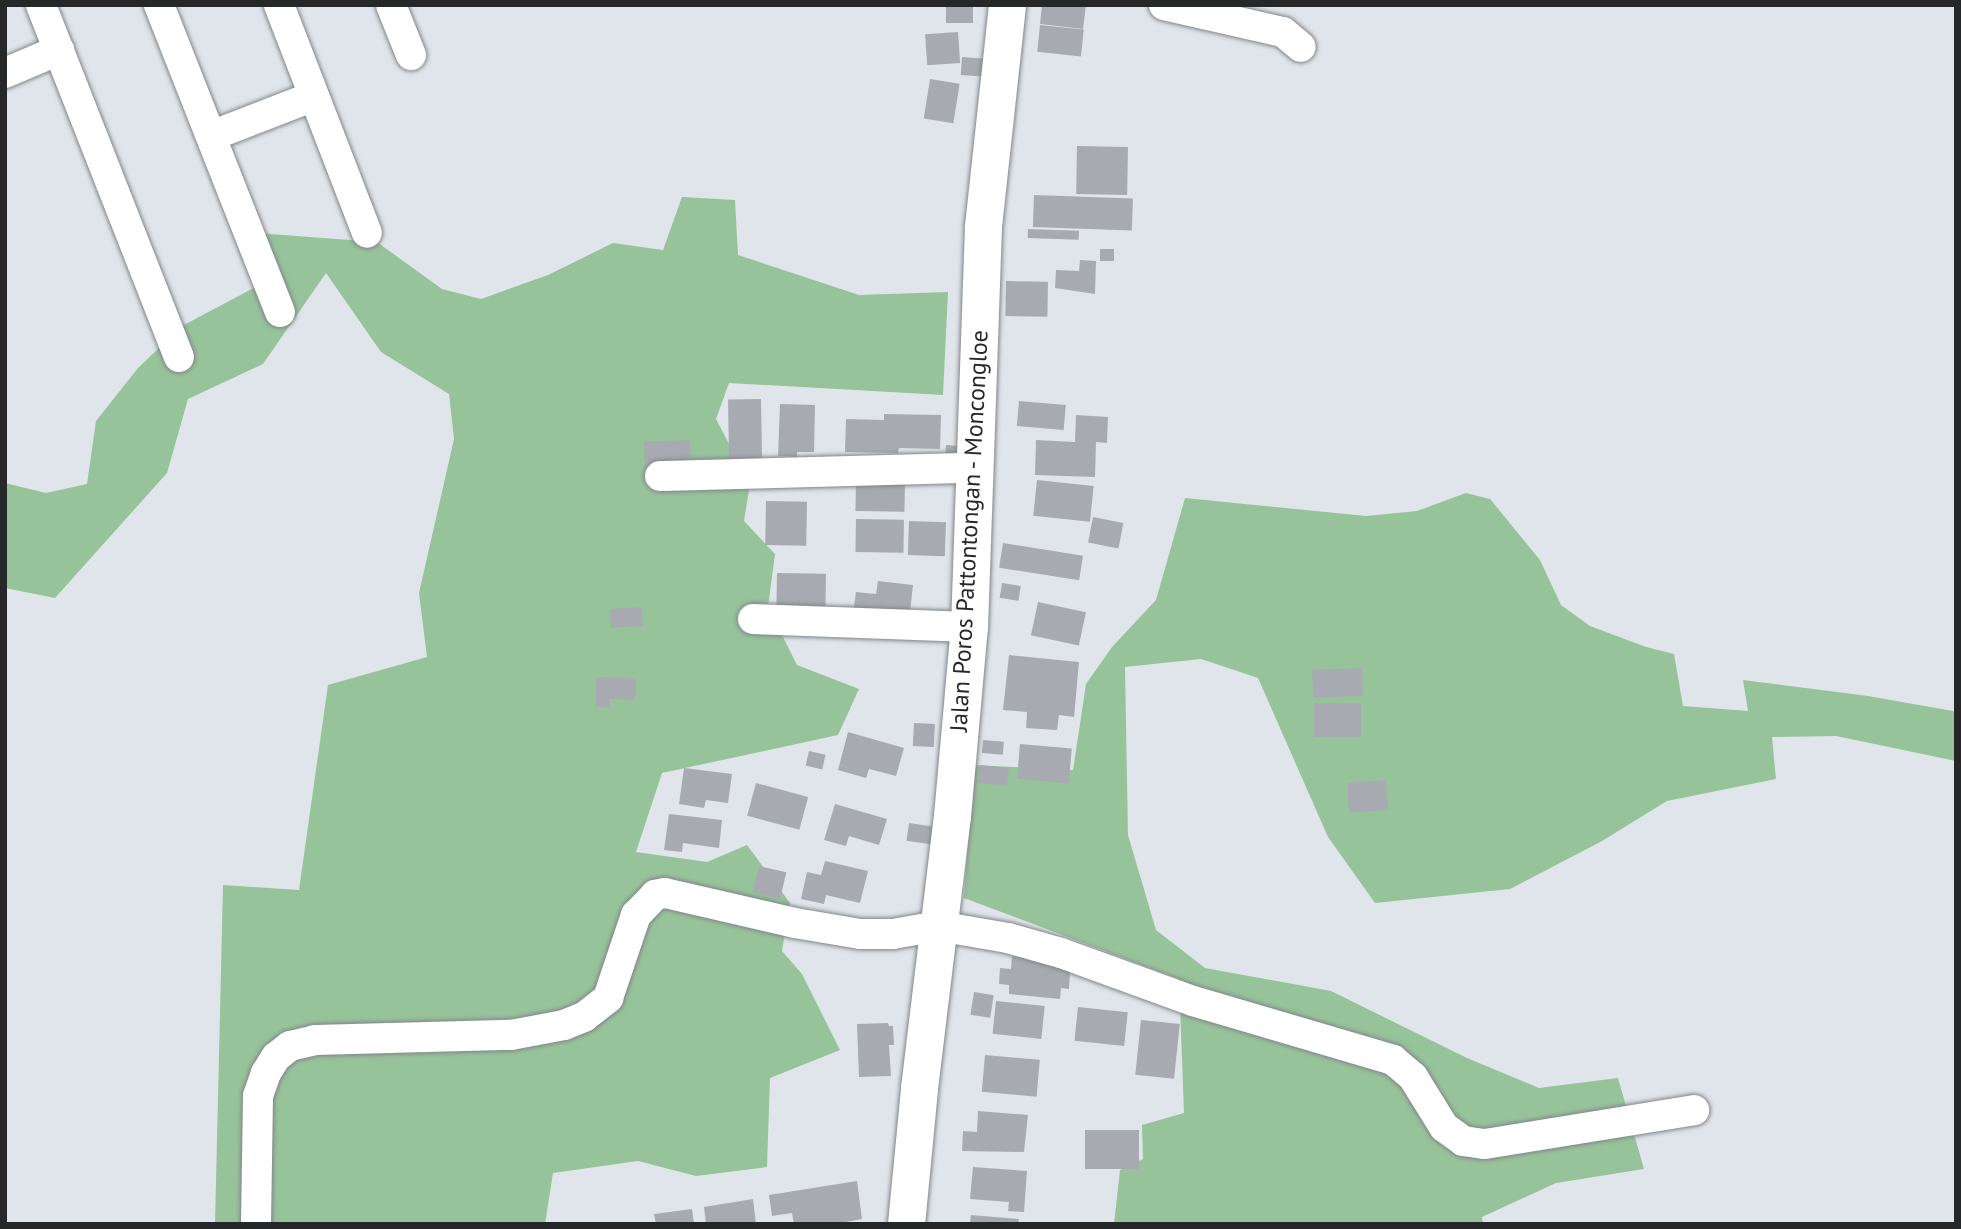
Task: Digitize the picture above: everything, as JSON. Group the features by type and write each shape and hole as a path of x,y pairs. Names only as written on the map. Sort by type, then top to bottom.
{"street":[{"path":"41,5 179,356"},
{"path":"159,5 280,312"},
{"path":"279,5 367,233"},
{"path":"391,5 411,55"},
{"name":"Jalan Poros Pattontongan - Moncongloe","path":"906,1224 952,816 969,627 983,226 1007,5"},
{"path":"1164,5 1283,32 1301,47"},
{"path":"5,73 59,50"},
{"path":"211,136 314,96"},
{"path":"660,476 975,468"},
{"path":"753,619 969,627"},
{"path":"256,1224 258,1096 266,1073 276,1057 290,1046 315,1040 511,1035 574,1021 608,998 636,915 655,895 665,893 794,923 860,934 893,934 938,926 1009,938 1061,953 1193,1001 1393,1060 1413,1077 1444,1127 1463,1141 1485,1144 1693,1110"}],"green space":[{"path":"682,197 735,200 738,255 859,295 948,292 943,395 729,383 716,419 750,484 744,521 775,554 768,607 797,665 859,689 838,735 662,773 636,852 707,862 747,845 790,903 782,951 802,974 840,1050 770,1078 767,1167 696,1176 638,1161 553,1173 545,1224 215,1224 223,885 299,890 328,685 427,657 419,593 454,439 449,394 381,352 326,273 263,364 188,399 167,473 55,598 5,588 5,483 46,493 87,484 96,421 138,368 182,326 278,275 256,233 377,242 442,289 481,299 548,275 613,243 663,250"},
{"path":"1466,493 1490,499 1540,560 1561,605 1590,626 1646,647 1674,654 1683,706 1748,711 1743,680 1868,696 1953,711 1956,715 1956,761 1836,736 1772,737 1776,779 1667,801 1602,841 1510,889 1375,903 1328,837 1258,678 1201,659 1125,667 1128,835 1156,930 1205,968 1331,991 1467,1058 1539,1088 1618,1078 1644,1169 1556,1183 1482,1217 1483,1224 1114,1224 1120,1170 1143,1159 1142,1125 1184,1113 1179,979 964,898 974,765 1073,770 1086,684 1112,647 1156,600 1185,498 1366,516 1417,511"}],"building":[{"path":"946,5 973,5 973,23 946,23"},
{"path":"1042,5 1086,5 1083,29 1040,24"},
{"path":"1040,25 1084,30 1081,56 1037,52"},
{"path":"958,32 960,63 927,65 925,34"},
{"path":"962,57 989,59 988,77 961,75"},
{"path":"930,79 960,84 953,123 924,119"},
{"path":"1077,146 1128,147 1127,195 1076,194"},
{"path":"1034,195 1133,198 1132,230 1033,227"},
{"path":"1028,229 1079,231 1079,240 1028,238"},
{"path":"1100,249 1114,249 1114,261 1100,261"},
{"path":"1080,260 1096,261 1095,294 1055,288 1056,270 1079,271"},
{"path":"1006,281 1048,282 1047,317 1005,316"},
{"path":"761,399 762,461 729,462 728,400"},
{"path":"1019,401 1066,405 1064,430 1017,426"},
{"path":"780,404 815,405 814,452 797,452 797,457 778,456"},
{"path":"884,414 941,415 940,449 899,448 898,453 845,452 846,419 884,420"},
{"path":"1076,415 1108,417 1107,443 1096,442 1095,477 1035,475 1036,440 1075,442"},
{"path":"690,440 691,467 645,469 644,442"},
{"path":"946,445 960,446 959,458 945,457"},
{"path":"856,480 905,481 904,512 855,511"},
{"path":"1037,480 1094,486 1090,522 1033,516"},
{"path":"766,501 807,502 806,546 765,545"},
{"path":"1093,517 1123,523 1118,548 1088,543"},
{"path":"856,519 904,520 903,553 855,552"},
{"path":"909,521 946,522 945,556 908,555"},
{"path":"1003,543 1083,556 1079,580 999,568"},
{"path":"777,573 826,574 825,608 776,607"},
{"path":"878,581 913,585 910,612 853,614 856,592 876,594"},
{"path":"1002,583 1021,586 1018,601 1000,598"},
{"path":"1038,602 1086,612 1079,645 1031,635"},
{"path":"642,607 643,626 611,628 610,609"},
{"path":"1009,655 1079,662 1074,717 1059,715 1057,730 1026,728 1027,712 1003,710"},
{"path":"1362,668 1363,696 1313,698 1312,670"},
{"path":"596,677 636,678 635,700 610,699 610,708 595,707"},
{"path":"1314,703 1361,703 1361,737 1314,737"},
{"path":"914,723 935,724 934,747 913,746"},
{"path":"848,732 904,748 896,776 869,769 866,778 838,770"},
{"path":"983,740 1004,742 1003,755 982,753"},
{"path":"1020,744 1072,749 1069,783 1017,779"},
{"path":"809,751 826,755 822,769 806,766"},
{"path":"980,765 1009,768 1007,786 978,783"},
{"path":"684,768 732,774 728,803 706,800 704,808 679,804"},
{"path":"1386,780 1388,810 1349,813 1347,783"},
{"path":"756,783 808,797 799,830 747,816"},
{"path":"835,804 887,819 879,845 849,836 846,846 824,840"},
{"path":"669,814 722,820 719,848 683,843 682,852 664,850"},
{"path":"909,823 937,827 934,845 906,841"},
{"path":"825,861 868,871 860,903 826,895 824,904 801,899 807,872 821,875"},
{"path":"759,866 786,872 780,899 753,892"},
{"path":"1012,956 1064,962 1063,970 1070,971 1069,989 1061,988 1060,999 1009,994 1009,985 999,984 1000,968 1011,969"},
{"path":"974,992 994,995 990,1018 970,1015"},
{"path":"996,1001 1045,1006 1041,1039 993,1034"},
{"path":"1078,1007 1128,1012 1124,1046 1074,1041"},
{"path":"1141,1020 1180,1024 1174,1079 1135,1075"},
{"path":"888,1023 893,1026 894,1045 889,1045 891,1076 859,1077 857,1024"},
{"path":"985,1055 1040,1060 1037,1097 982,1092"},
{"path":"978,1111 1028,1115 1024,1152 962,1151 963,1131 977,1132"},
{"path":"1085,1130 1139,1130 1139,1169 1085,1169"},
{"path":"973,1167 1027,1171 1024,1212 1008,1211 1009,1202 970,1199"},
{"path":"857,1181 862,1219 835,1224 794,1224 792,1213 772,1216 769,1195"},
{"path":"753,1199 756,1224 706,1224 704,1207"},
{"path":"692,1209 694,1224 656,1224 654,1214"},
{"path":"971,1215 1019,1219 1018,1224 970,1224"}]}
